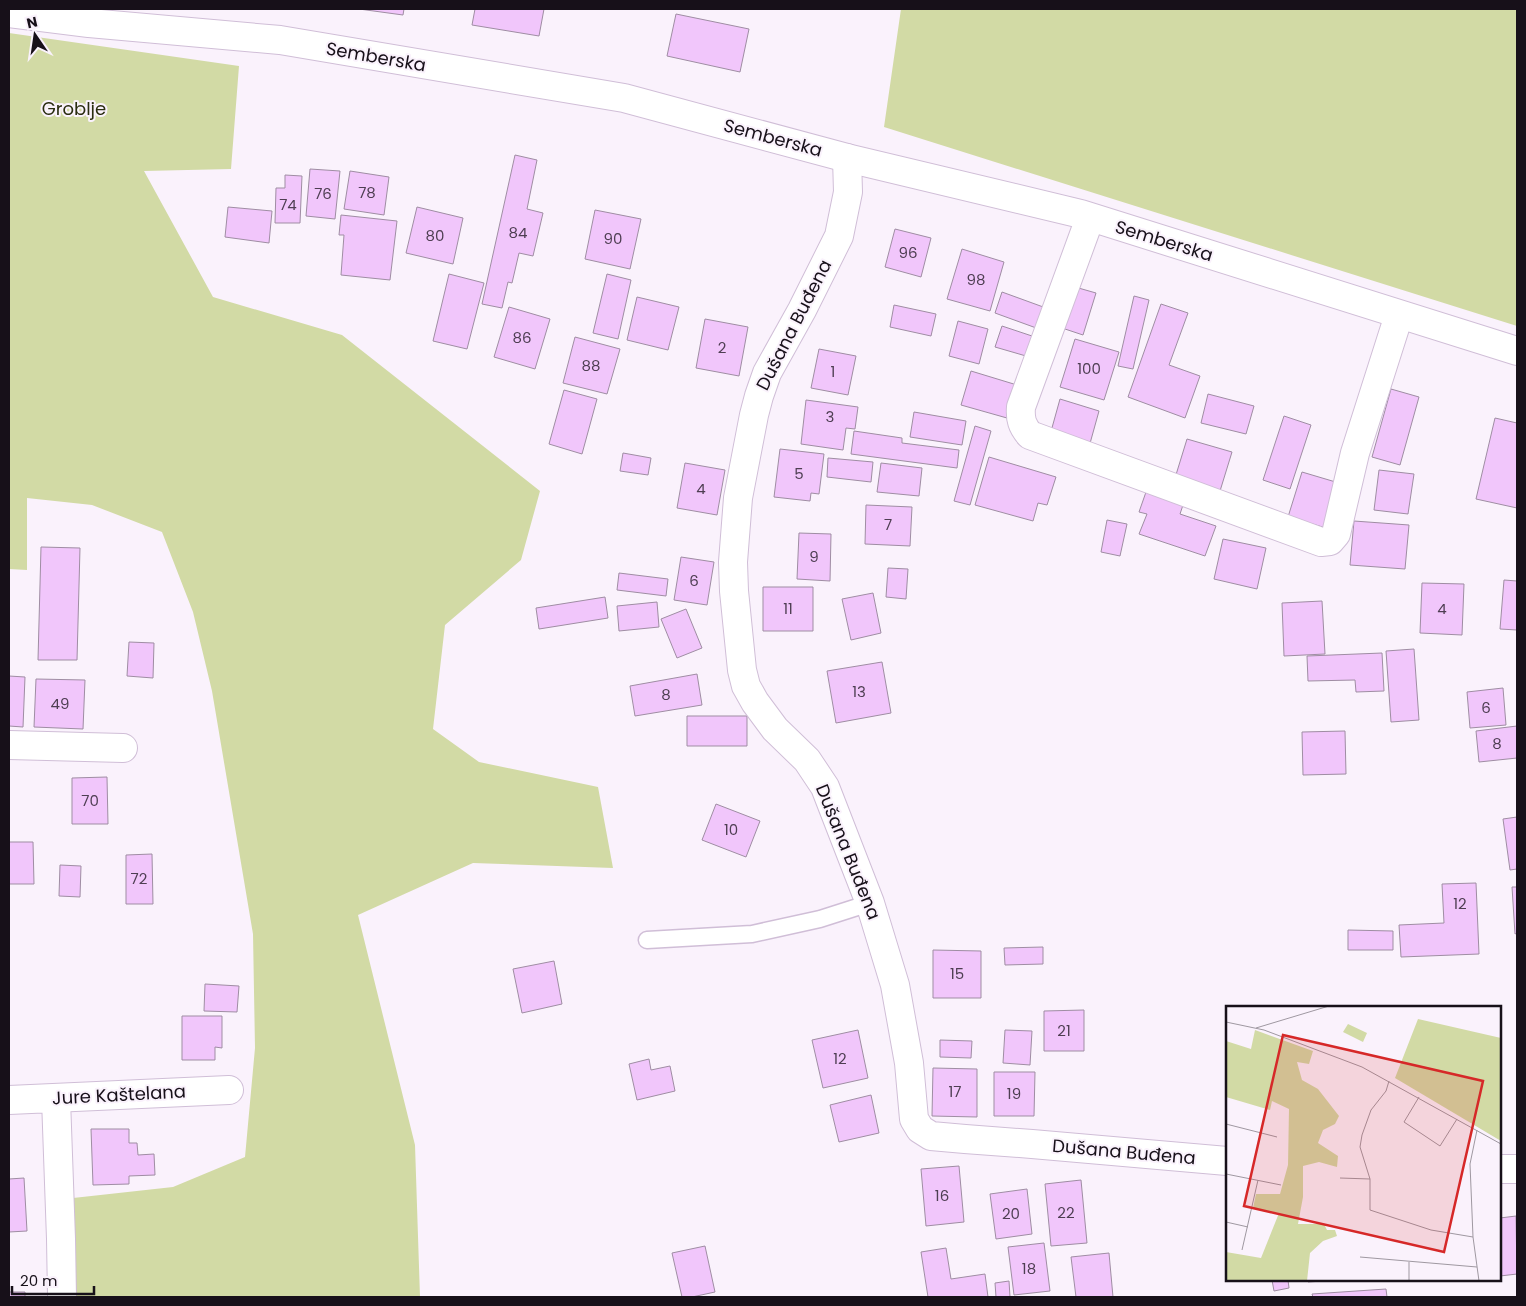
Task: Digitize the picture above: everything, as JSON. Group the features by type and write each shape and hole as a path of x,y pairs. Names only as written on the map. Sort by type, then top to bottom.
{"street":[{"name":"Semberska","path":"9,13 89,23 280,40 624,98 847,158 1081,214 1517,351"},
{"name":"Dušana Buđena","path":"847,158 848,192 838,236 802,310 767,372 758,396 738,498 733,562 734,592 742,670 746,686 775,729 807,760 825,788 870,903 895,985 909,1063 914,1120 920,1129 931,1136 1226,1161"},
{"path":"1090,218 1021,407 1020,416 1023,427 1030,435 1322,542 1330,541 1336,534 1355,453 1399,315"},
{"path":"9,745 122,748"},
{"name":"Jure Kaštelana","path":"9,1100 230,1090"},
{"path":"56,1099 62,1297"},
{"path":"1501,1169 1517,1169"}],"lane":[{"path":"648,940 752,934 820,919 870,903"}],"green space":[{"path":"901,9 1517,9 1517,326 884,127"},
{"name":"Groblje","path":"9,33 239,66 231,169 144,171 213,297 342,335 540,491 521,560 445,625 433,729 479,762 598,787 613,868 473,863 358,915 415,1145 420,1297 68,1297 64,1199 173,1187 245,1157 255,1048 253,934 212,691 193,612 162,532 92,505 27,498 27,570 9,569"}],"building":[{"path":"359,9 404,9 403,15"},
{"path":"475,9 544,9 539,36 472,25"},
{"path":"676,14 749,29 740,72 667,56"},
{"path":"515,155 537,160 527,209 543,213 533,256 519,253 512,283 508,282 502,308 482,304"},
{"path":"310,169 340,171 335,219 306,216"},
{"path":"350,171 389,177 384,215 344,209"},
{"path":"285,175 302,176 300,223 275,223 276,188 285,188"},
{"path":"228,207 272,211 269,243 225,237"},
{"path":"417,207 463,218 453,264 406,253"},
{"path":"595,210 641,219 630,269 585,259"},
{"path":"341,215 397,221 390,280 341,275 344,235 339,235"},
{"path":"895,229 931,238 921,277 885,267"},
{"path":"962,249 1004,262 990,311 947,299"},
{"path":"449,274 484,283 467,349 433,341"},
{"path":"607,274 631,280 618,339 593,333"},
{"path":"1075,287 1096,293 1083,335 1062,328"},
{"path":"1002,292 1046,308 1039,329 995,313"},
{"path":"1134,296 1149,300 1133,369 1118,366"},
{"path":"637,297 679,307 668,350 627,340"},
{"path":"1161,304 1188,313 1169,365 1200,376 1185,418 1128,397"},
{"path":"894,305 936,314 931,336 890,327"},
{"path":"509,307 550,319 535,369 494,357"},
{"path":"705,319 748,327 739,376 696,368"},
{"path":"958,321 988,329 979,364 949,356"},
{"path":"1002,326 1032,336 1026,356 995,347"},
{"path":"575,337 620,349 607,394 563,383"},
{"path":"1075,339 1119,352 1104,400 1060,387"},
{"path":"819,349 856,356 848,395 811,388"},
{"path":"971,371 1017,385 1007,418 961,405"},
{"path":"1391,389 1419,397 1400,465 1372,457"},
{"path":"564,390 597,399 582,454 549,444"},
{"path":"1208,394 1254,406 1246,434 1201,423"},
{"path":"1060,399 1099,411 1089,447 1050,435"},
{"path":"806,400 858,407 855,429 846,428 843,450 801,444"},
{"path":"914,412 966,421 962,445 910,437"},
{"path":"1284,416 1311,425 1290,489 1263,480"},
{"path":"1495,418 1517,423 1517,508 1476,499"},
{"path":"975,426 991,431 970,505 954,501"},
{"path":"854,431 902,438 902,443 959,450 957,468 851,454"},
{"path":"1187,439 1232,452 1220,491 1175,478"},
{"path":"780,449 824,454 819,494 811,493 810,501 774,497"},
{"path":"623,453 651,458 648,475 620,471"},
{"path":"989,457 1056,477 1047,505 1038,503 1033,521 975,505"},
{"path":"828,458 873,462 871,482 827,477"},
{"path":"685,463 725,470 717,515 677,508"},
{"path":"881,463 922,468 919,496 877,492"},
{"path":"1379,470 1414,474 1408,514 1374,510"},
{"path":"1302,472 1339,483 1326,528 1288,517"},
{"path":"1146,492 1183,505 1180,514 1216,526 1205,556 1139,534 1147,514 1139,512"},
{"path":"866,505 912,507 910,546 865,544"},
{"path":"1107,520 1127,524 1120,556 1101,552"},
{"path":"1354,521 1409,525 1405,569 1350,565"},
{"path":"799,533 831,534 830,581 797,579"},
{"path":"1223,539 1266,548 1257,589 1214,579"},
{"path":"41,547 80,548 77,660 38,660"},
{"path":"681,557 714,562 707,605 674,600"},
{"path":"888,568 908,569 906,599 886,597"},
{"path":"619,573 668,579 666,596 617,590"},
{"path":"1504,580 1517,581 1517,630 1500,629"},
{"path":"1422,583 1464,584 1462,635 1420,633"},
{"path":"763,587 813,587 813,631 763,631"},
{"path":"873,593 881,633 851,640 842,599"},
{"path":"605,597 608,618 539,629 536,608"},
{"path":"1322,601 1325,654 1284,656 1282,603"},
{"path":"657,602 659,627 619,631 617,606"},
{"path":"686,609 702,648 677,658 661,619"},
{"path":"129,642 154,643 153,678 127,676"},
{"path":"1414,649 1419,720 1391,722 1386,651"},
{"path":"1382,653 1384,691 1356,692 1355,680 1308,681 1307,656"},
{"path":"882,662 891,713 836,723 827,671"},
{"path":"697,674 702,705 635,716 630,686"},
{"path":"9,676 25,677 23,727 9,726"},
{"path":"36,679 85,680 83,729 34,727"},
{"path":"1503,688 1506,725 1470,728 1467,692"},
{"path":"687,716 747,716 747,746 687,746"},
{"path":"1517,726 1517,758 1479,762 1476,731"},
{"path":"1345,731 1346,774 1303,775 1302,732"},
{"path":"107,777 108,824 72,824 72,778"},
{"path":"716,804 760,821 746,857 702,840"},
{"path":"1517,817 1517,869 1510,870 1503,819"},
{"path":"9,842 33,842 34,884 9,884"},
{"path":"152,854 153,904 126,904 126,855"},
{"path":"60,865 81,866 80,897 59,896"},
{"path":"1476,883 1479,954 1401,957 1399,925 1444,923 1442,884"},
{"path":"1512,887 1517,887 1517,933 1515,934"},
{"path":"1348,930 1393,931 1393,950 1348,950"},
{"path":"1043,947 1043,964 1005,965 1004,948"},
{"path":"933,950 981,951 981,998 933,998"},
{"path":"554,961 562,1004 522,1013 513,969"},
{"path":"205,984 239,986 237,1012 204,1011"},
{"path":"1084,1010 1084,1051 1044,1051 1044,1011"},
{"path":"182,1016 222,1016 222,1048 215,1047 215,1060 182,1060"},
{"path":"858,1030 868,1078 823,1088 812,1040"},
{"path":"1005,1030 1032,1031 1030,1065 1003,1063"},
{"path":"940,1040 972,1041 971,1058 940,1057"},
{"path":"649,1059 651,1070 670,1066 675,1091 637,1100 629,1064"},
{"path":"933,1068 977,1069 977,1117 932,1116"},
{"path":"994,1072 1035,1072 1034,1116 994,1116"},
{"path":"871,1095 879,1133 839,1142 830,1105"},
{"path":"91,1129 129,1129 129,1143 137,1143 138,1155 154,1154 155,1175 129,1176 129,1184 93,1185"},
{"path":"959,1166 964,1222 926,1226 921,1169"},
{"path":"24,1178 27,1231 9,1232 9,1179"},
{"path":"1081,1180 1087,1243 1051,1246 1045,1184"},
{"path":"1027,1189 1032,1234 996,1239 990,1194"},
{"path":"1516,1216 1517,1274 1501,1276 1501,1218"},
{"path":"1044,1243 1050,1291 1014,1295 1008,1247"},
{"path":"705,1246 715,1292 682,1297 672,1253"},
{"path":"946,1248 951,1279 985,1274 988,1297 928,1297 921,1252"},
{"path":"1109,1253 1113,1297 1076,1297 1071,1257"},
{"path":"1009,1281 1010,1297 996,1297 995,1283"},
{"path":"1272,1281 1288,1281 1289,1288 1274,1291"},
{"path":"1386,1289 1387,1297 1313,1297 1312,1294"},
{"path":"9,1292 25,1292 25,1297 9,1297"}]}
